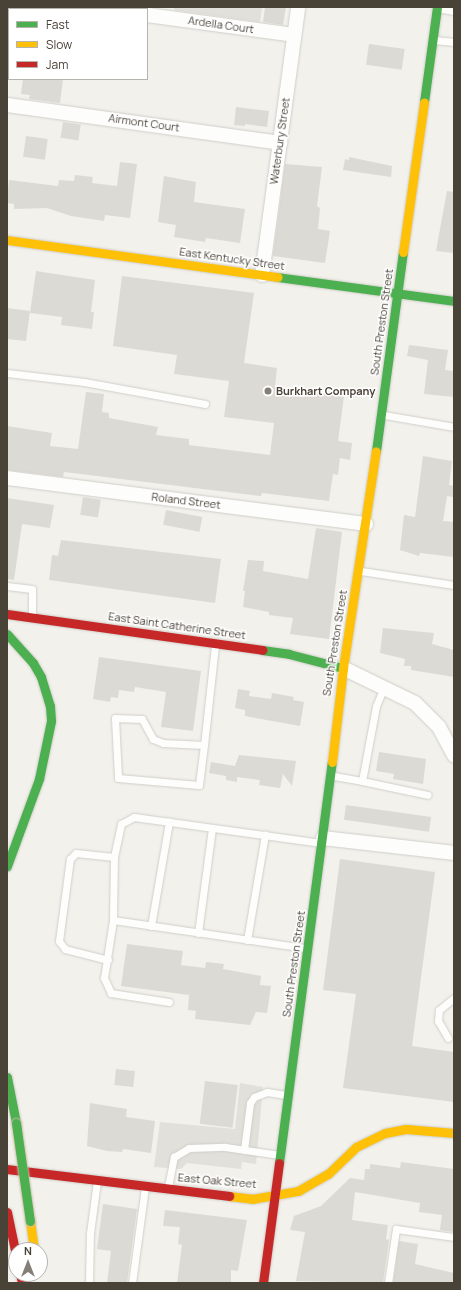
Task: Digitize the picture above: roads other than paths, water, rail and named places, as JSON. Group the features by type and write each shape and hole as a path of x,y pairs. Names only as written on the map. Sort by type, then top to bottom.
{"main road":[{"name":"South Preston Street","path":"263,1283 323,841 329,775 343,668 366,524 436,7"},
{"name":"East Kentucky Street","path":"7,240 454,301"},
{"name":"East Saint Catherine Street","path":"7,614 293,655 343,668"},
{"path":"7,634 33,663 41,677 50,706 51,721 40,779 7,866"},
{"path":"7,1077 16,1123 33,1242"},
{"name":"East Oak Street","path":"7,1169 252,1199 298,1191 319,1180 356,1147 385,1132 406,1129 454,1133"},
{"path":"8,1216 13,1242"}],"street":[{"name":"Waterbury Street","path":"262,275 298,7"},
{"name":"Ardella Court","path":"148,15 294,35"},
{"name":"Airmont Court","path":"7,105 280,143"},
{"name":"Roland Street","path":"7,478 366,524"},
{"path":"343,668 411,700 427,713 442,731 454,755"},
{"path":"323,841 454,853"}],"lane":[{"path":"436,7 454,11"},
{"path":"432,40 454,42"},
{"path":"7,374 84,382 205,404"},
{"path":"381,415 454,427"},
{"path":"358,571 454,585"},
{"path":"7,586 32,589 32,618"},
{"path":"204,745 163,743 153,739 142,718 115,718 118,778 199,785 204,745 216,643"},
{"path":"362,780 376,706 384,686"},
{"path":"329,775 362,780 428,795"},
{"path":"169,1002 111,993 104,978 113,920 114,857 121,824 134,817 265,835 323,841"},
{"path":"152,926 169,822"},
{"path":"198,933 212,828"},
{"path":"247,940 265,835"},
{"path":"108,960 65,950 59,942 70,859 76,853 114,857"},
{"path":"113,920 308,949"},
{"path":"448,1038 438,1021 439,1010 454,998"},
{"path":"244,1150 250,1103 254,1097 268,1092 288,1095"},
{"path":"168,1189 174,1157 179,1152 201,1146 280,1155"},
{"path":"89,1283 90,1233 97,1179"},
{"path":"132,1283 145,1187"},
{"path":"388,1283 396,1229 454,1237"}],"place":[{"name":"Burkhart Company","path":"268,391"}]}
